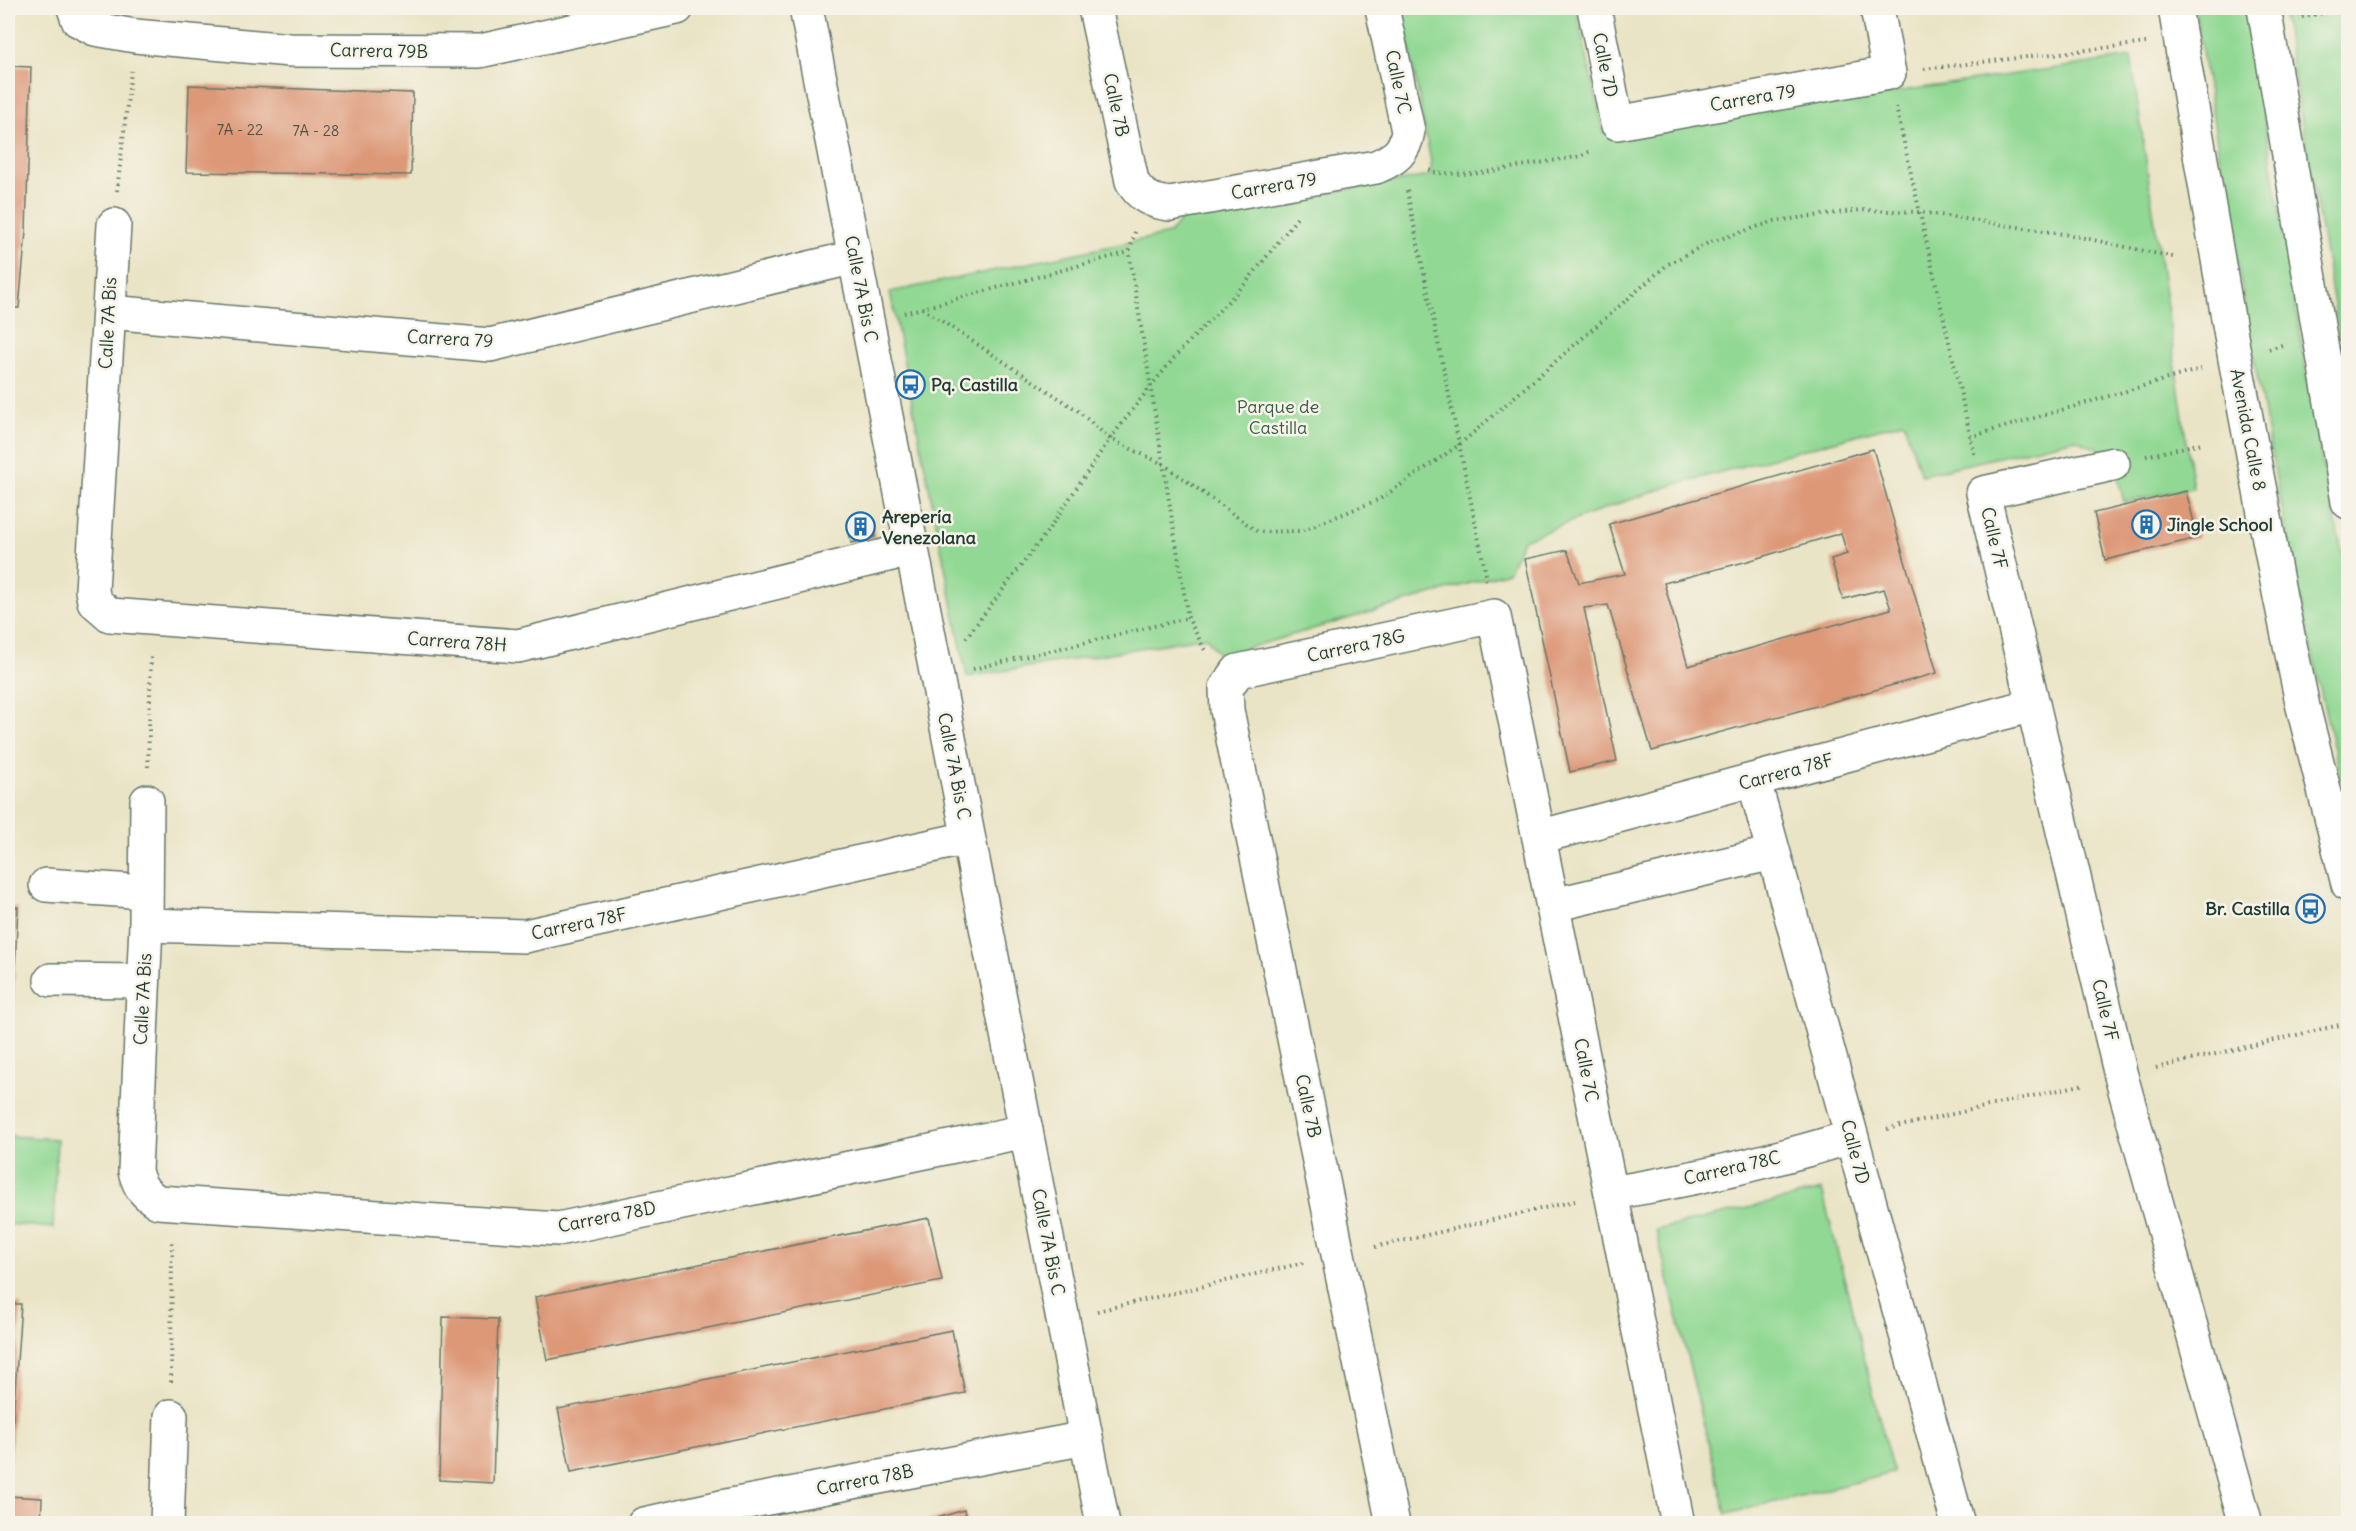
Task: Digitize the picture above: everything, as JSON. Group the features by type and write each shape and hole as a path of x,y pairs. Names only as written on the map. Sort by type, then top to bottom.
{"street":[{"name":"Carrera 79B","path":"76,14 95,29 135,36 290,50 480,51 677,8"},
{"name":"Calle 7A Bis C","path":"806,8 1103,1524"},
{"name":"Calle 7B","path":"1095,8 1132,181 1137,191 1146,197"},
{"name":"Calle 7C","path":"1382,8 1408,131 1406,145 1400,154"},
{"name":"Calle 7D","path":"1594,8 1617,123"},
{"path":"1876,8 1888,73"},
{"path":"2266,16 2349,502"},
{"name":"Avenida Calle 8","path":"2177,23 2235,359 2303,707 2349,884"},
{"name":"Carrera 79","path":"1617,123 1888,73"},
{"name":"Carrera 79","path":"1146,197 1158,203 1170,204 1376,167 1400,154"},
{"name":"Calle 7A Bis","path":"100,609 94,602 92,590 114,225"},
{"name":"Carrera 79","path":"109,312 490,345 855,257"},
{"path":"1983,493 2113,464"},
{"name":"Calle 7F","path":"1983,493 2121,1076 2246,1524"},
{"name":"Carrera 78H","path":"100,609 110,615 152,619 519,646 912,549"},
{"name":"Calle 7C","path":"1494,616 1678,1524"},
{"name":"Carrera 78G","path":"1226,688 1238,671 1494,616"},
{"name":"Calle 7B","path":"1226,688 1227,710 1393,1524"},
{"name":"Carrera 78F","path":"1539,837 2033,705"},
{"name":"Calle 7D","path":"1754,781 1958,1524"},
{"name":"Calle 7A Bis","path":"147,801 146,925 135,1171 138,1184 160,1199"},
{"name":"Carrera 78F","path":"146,925 525,936 968,838"},
{"path":"1553,905 1773,853"},
{"path":"46,885 146,892"},
{"path":"51,980 143,981"},
{"name":"Carrera 78D","path":"160,1199 558,1229 1026,1131"},
{"name":"Carrera 78C","path":"1611,1193 1807,1151 1851,1137"},
{"path":"171,1416 167,1523 178,1524"},
{"name":"Carrera 78B","path":"644,1524 721,1507 1086,1438"}],"path":[{"path":"2266,16 2349,8"},
{"path":"1983,493 1888,73 2177,23"},
{"path":"114,225 135,36"},
{"path":"1400,154 1434,173 1474,174 1582,156 1603,142 1617,123"},
{"path":"1400,154 1494,616"},
{"path":"937,677 1046,533 1110,439 1150,387 1180,351 1245,284 1331,176"},
{"path":"1146,197 1129,252 1150,387 1188,618 1226,688"},
{"path":"922,308 1077,410 1110,439 1163,464 1257,532 1301,531 1380,499 1459,445 1668,264 1708,243 1775,221 1861,210 1920,212 2070,235 2173,257"},
{"path":"868,323 1129,252"},
{"path":"1970,436 2319,334"},
{"path":"2113,464 2202,443"},
{"path":"937,677 1188,618"},
{"path":"147,801 152,619"},
{"path":"160,1199 171,1416"}],"green space":[{"name":"Parque de Castilla","path":"1402,8 1576,8 1604,133 1877,80 1881,94 2131,57 2193,488 2124,502 2113,456 2076,439 1921,475 1904,422 1673,485 1523,540 1508,572 1220,656 1206,637 967,677 890,292 1169,234 1182,218 1429,176 1431,162"},
{"path":"2195,8 2246,8 2317,437 2348,580 2348,805 2302,607 2282,508 2245,308"},
{"path":"2282,8 2348,8 2348,331 2339,333"},
{"path":"8,1136 57,1139 53,1228 8,1224"},
{"path":"1822,1190 1893,1473 1726,1514 1656,1230"}],"building":[{"path":"8,66 31,67 26,231 19,308 8,308"},
{"path":"189,85 413,93 411,175 186,172"},
{"path":"1873,449 1937,673 1652,751 1608,605 1584,608 1617,761 1570,772 1525,559 1567,550 1579,583 1625,574 1609,524","holes":["1841,533 1847,554 1831,559 1843,599 1884,589 1891,609 1688,666 1664,583"]},
{"name":"Jingle School","path":"2186,491 2198,538 2105,560 2094,513"},
{"name":"Arepería Venezolana","path":"871,517 875,537 851,543 850,522"},
{"path":"8,907 18,907 9,1084 8,1084"},
{"path":"929,1218 942,1281 547,1360 535,1297"},
{"path":"8,1304 21,1304 10,1463 8,1463"},
{"path":"443,1317 498,1319 493,1483 439,1480"},
{"path":"952,1330 965,1393 571,1472 558,1409"},
{"path":"8,1496 42,1498 41,1524 8,1524"},
{"path":"964,1510 968,1524 920,1524 920,1523"}],"place":[{"name":"Pq. Castilla","path":"910,385"},
{"name":"Jingle School","path":"2146,525"},
{"name":"Arepería Venezolana","path":"861,527"},
{"name":"Br. Castilla","path":"2311,909"}]}
